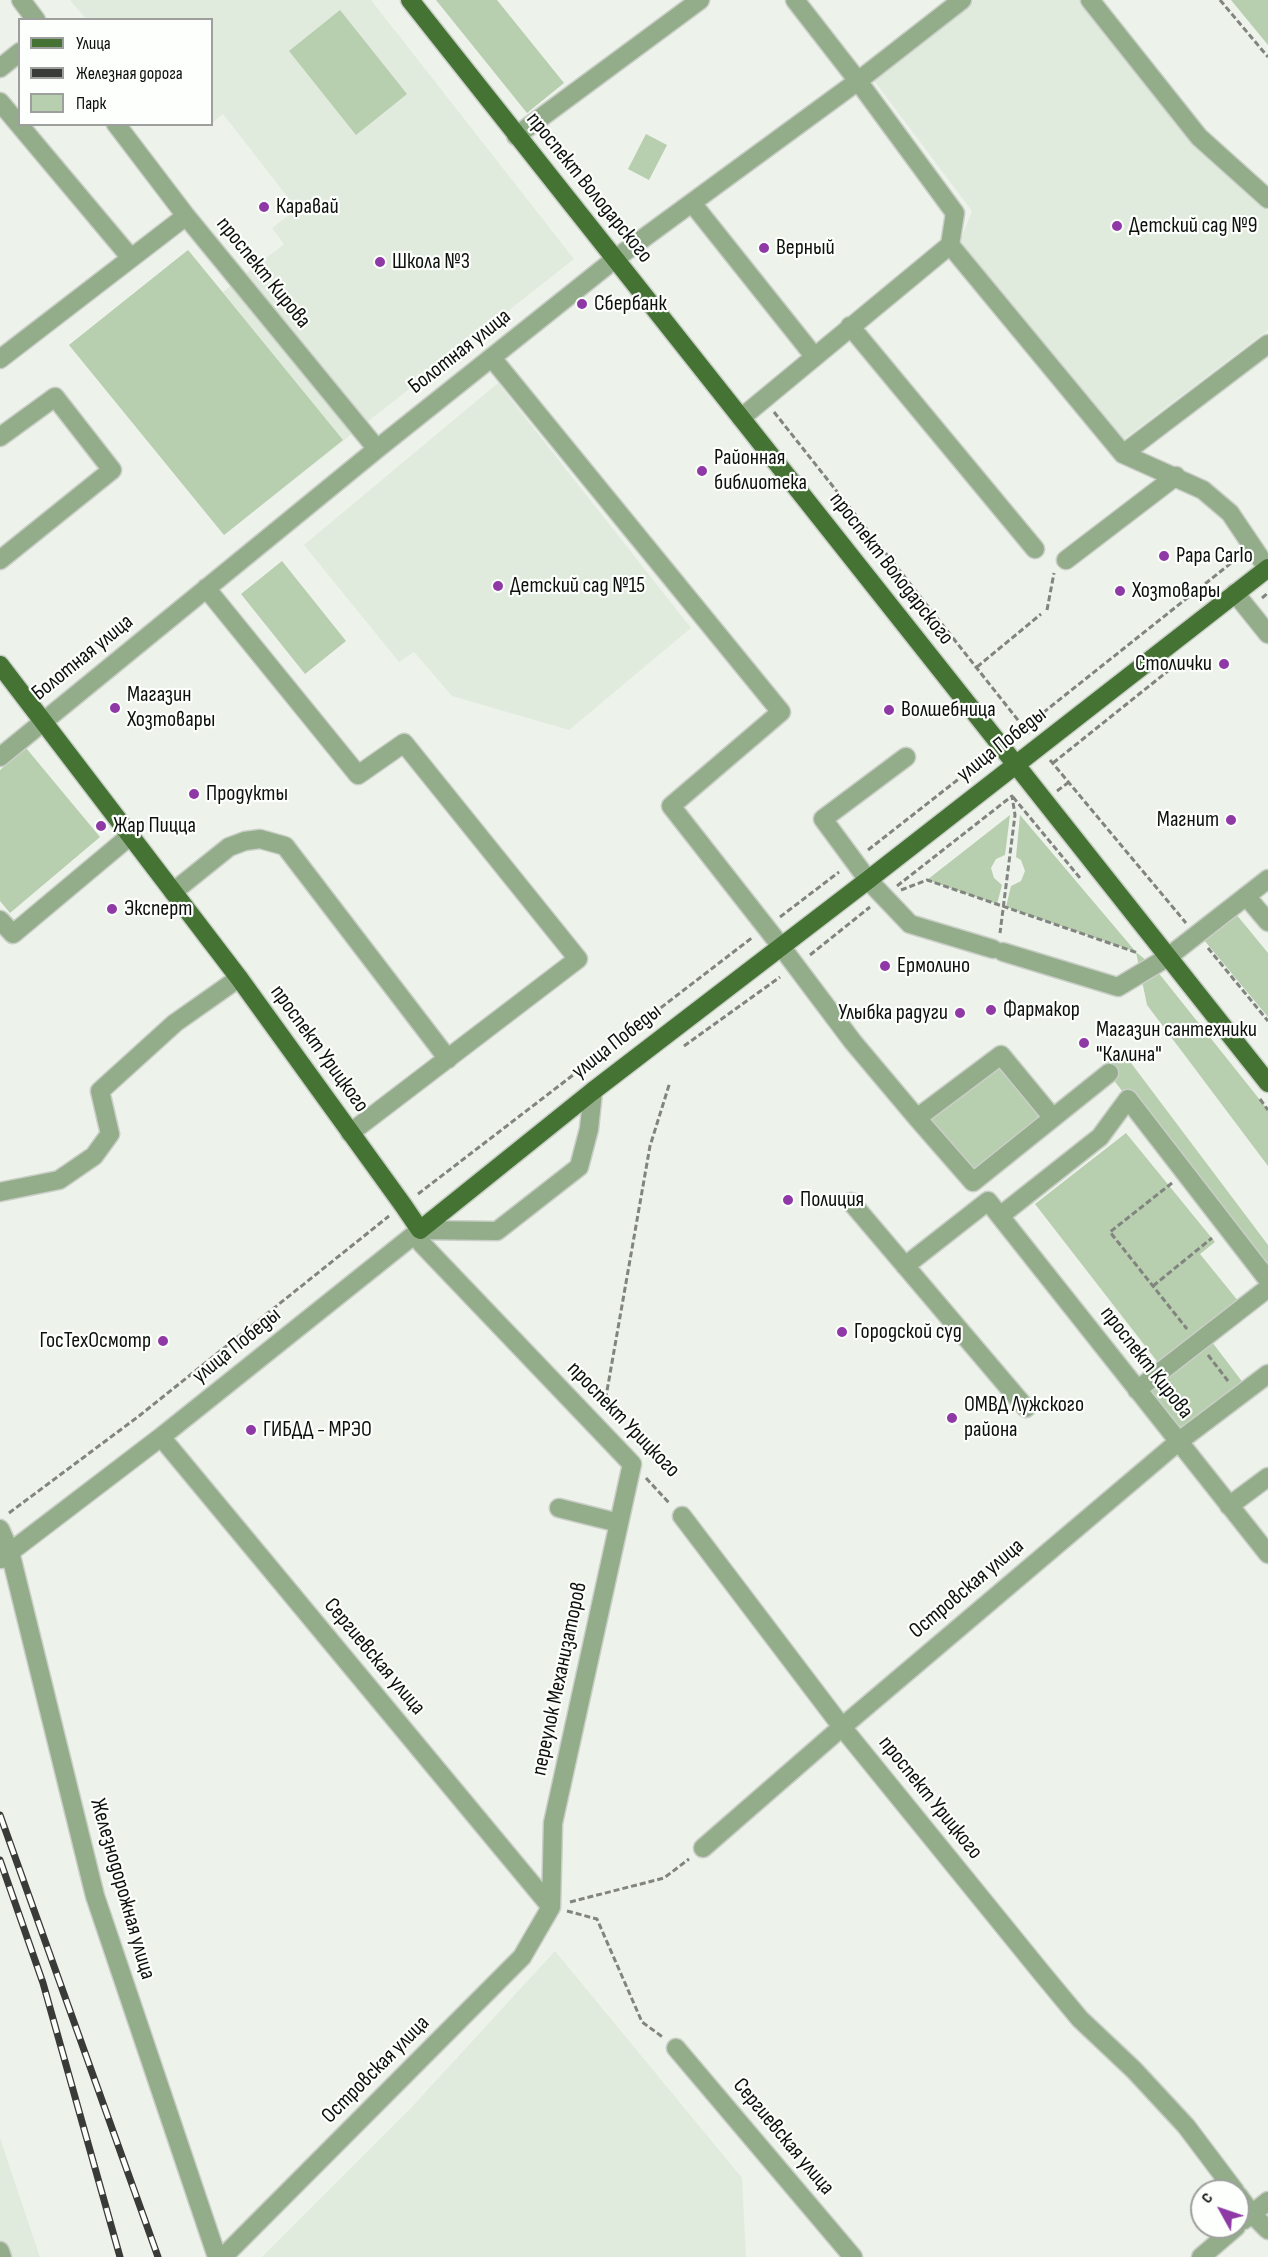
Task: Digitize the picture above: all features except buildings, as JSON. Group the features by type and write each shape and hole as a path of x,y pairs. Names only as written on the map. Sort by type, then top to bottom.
{"main road":[{"name":"проспект Володарского","path":"410,0 1015,765 1161,961 1268,1083"},
{"name":"улица Победы","path":"420,1230 593,1090 868,880 1268,568"},
{"name":"проспект Урицкого","path":"0,665 239,978 420,1230"}],"street":[{"path":"21,0 34,18"},
{"path":"516,136 680,6 700,0"},
{"path":"741,418 950,245 955,213 795,0"},
{"name":"Болотная улица","path":"0,757 377,449 615,260 858,81 962,0"},
{"path":"1090,0 1199,137 1268,200"},
{"path":"0,68 18,54"},
{"path":"0,102 18,123"},
{"path":"20,126 131,258"},
{"name":"проспект Кирова","path":"118,126 186,216 377,449"},
{"path":"692,203 814,356"},
{"path":"0,359 186,216"},
{"path":"950,245 1123,454 1203,490 1230,513 1268,568"},
{"path":"850,326 1035,549"},
{"path":"1123,454 1268,344"},
{"path":"492,358 781,712 671,806 853,1042 917,1118 973,1182 1109,1073"},
{"path":"0,436 55,397 112,470 0,560"},
{"path":"1060,566 1176,476"},
{"path":"206,588 358,775 404,742 578,959 350,1133"},
{"path":"1235,593 1268,634"},
{"path":"906,757 823,819 868,880 910,924 998,947 1118,987 1161,961 1268,879"},
{"path":"0,920 13,934 130,836"},
{"path":"173,892 229,847 245,841 260,839 285,846 448,1059"},
{"path":"1246,896 1268,922"},
{"path":"0,1192 59,1180 94,1156 110,1134 100,1091 175,1023 239,978"},
{"path":"917,1118 1001,1055 1053,1118"},
{"path":"420,1230 497,1231 579,1167 589,1129 593,1090"},
{"path":"1000,1216 1100,1137 1128,1099 1268,1280"},
{"name":"проспект Кирова","path":"906,1266 988,1201 1268,1554"},
{"path":"851,1202 1026,1408"},
{"name":"проспект Урицкого","path":"420,1230 421,1243 632,1464"},
{"name":"улица Победы","path":"5,1556 161,1437 420,1230"},
{"path":"1137,1390 1268,1288"},
{"name":"Островская улица","path":"703,1848 842,1727 1178,1443 1268,1374"},
{"name":"Сергиевская улица","path":"161,1437 551,1907"},
{"name":"переулок Механизаторов","path":"551,1907 553,1823 632,1464"},
{"path":"1229,1506 1268,1477"},
{"path":"559,1508 619,1523"},
{"name":"проспект Урицкого","path":"682,1516 842,1727 1080,2019 1134,2070 1186,2126 1226,2179"},
{"name":"Железнодорожная улица","path":"0,1529 5,1556 95,1896 217,2257"},
{"name":"Островская улица","path":"223,2257 522,1957 551,1907"},
{"name":"Сергиевская улица","path":"676,2048 853,2257"},
{"path":"1250,2216 1268,2201"},
{"path":"1250,2224 1268,2230"},
{"path":"1201,2257 1222,2239"},
{"path":"0,2251 2,2257"}],"path":[{"path":"1220,0 1268,57"},
{"path":"763,399 1039,746 1268,1021"},
{"path":"1047,610 1060,566"},
{"path":"977,667 1041,614"},
{"path":"1053,763 1186,657"},
{"path":"1012,796 1080,878"},
{"path":"684,1046 796,966 1012,796"},
{"path":"998,947 1015,815 1012,796"},
{"path":"884,896 927,880 1161,961"},
{"path":"1139,949 1161,961"},
{"path":"600,1430 651,1146 670,1082"},
{"path":"1185,1173 1110,1232 1230,1383"},
{"path":"0,1520 139,1416 403,1205"},
{"path":"1153,1286 1226,1226"},
{"name":"проспект Урицкого","path":"632,1464 682,1516"},
{"path":"551,1907 664,1878 703,1848"},
{"path":"551,1907 597,1919 642,2022 676,2048"}],"shaded area":[{"path":"70,0 371,0 574,259 224,535 69,345 188,250 223,292 284,244 272,228 297,209 223,114 213,122 213,18 85,18"},
{"name":"Детский сад №9","path":"975,0 1081,0 1195,143 1268,211 1268,330 1124,439 960,241 972,211 872,78"},
{"name":"Детский сад №15","path":"498,383 691,628 569,730 452,696 414,652 399,662 304,545"},
{"path":"555,1951 742,2178 746,2257 262,2257 410,2109"},
{"path":"0,2138 40,2257 0,2257"}],"green space":[{"path":"436,0 497,0 564,83 527,113"},
{"path":"1231,0 1268,0 1268,45"},
{"path":"340,10 407,94 356,135 289,51"},
{"path":"646,134 667,145 649,180 628,169"},
{"path":"188,250 343,440 224,535 69,345"},
{"path":"282,561 346,641 305,674 241,594"},
{"path":"26,748 100,837 10,913 0,901 0,770"},
{"path":"1010,815 1005,855 996,859 991,868 994,878 1002,885 997,904 927,880"},
{"path":"1020,815 1136,952 1006,907 1011,886 1021,881 1025,871 1021,860 1016,857"},
{"path":"1231,908 1268,953 1268,1017 1199,934"},
{"path":"1136,952 1153,966 1268,1110 1268,1166 1147,1005"},
{"path":"1122,1051 1268,1245 1268,1280 1109,1074 1097,1071"},
{"path":"1001,1055 1053,1118 973,1182 917,1118"},
{"path":"1126,1133 1215,1242 1200,1254 1243,1307 1268,1288 1268,1300 1212,1342 1244,1384 1174,1438 1137,1390 1163,1369 1035,1204"}],"railway":[{"path":"0,1815 158,2257"},
{"path":"0,1860 43,1983 120,2257"}],"place":[{"name":"Каравай","path":"264,207"},
{"name":"Детский сад №9","path":"1117,226"},
{"name":"Верный","path":"764,248"},
{"name":"Школа №3","path":"380,262"},
{"name":"Сбербанк","path":"582,304"},
{"name":"Районная библиотека","path":"702,471"},
{"name":"Papa Carlo","path":"1164,556"},
{"name":"Детский сад №15","path":"498,586"},
{"name":"Хозтовары","path":"1120,591"},
{"name":"Столички","path":"1224,664"},
{"name":"Магазин Хозтовары","path":"115,708"},
{"name":"Волшебница","path":"889,710"},
{"name":"Продукты","path":"194,794"},
{"name":"Магнит","path":"1231,820"},
{"name":"Жар Пицца","path":"101,826"},
{"name":"Эксперт","path":"112,909"},
{"name":"Ермолино","path":"885,966"},
{"name":"Фармакор","path":"991,1010"},
{"name":"Улыбка радуги","path":"960,1013"},
{"name":"Магазин сантехники \"Калина\"","path":"1084,1043"},
{"name":"Полиция","path":"788,1200"},
{"name":"Городской суд","path":"842,1332"},
{"name":"ГосТехОсмотр","path":"163,1341"},
{"name":"ОМВД Лужского района","path":"952,1418"},
{"name":"ГИБДД - МРЭО","path":"251,1430"}]}
